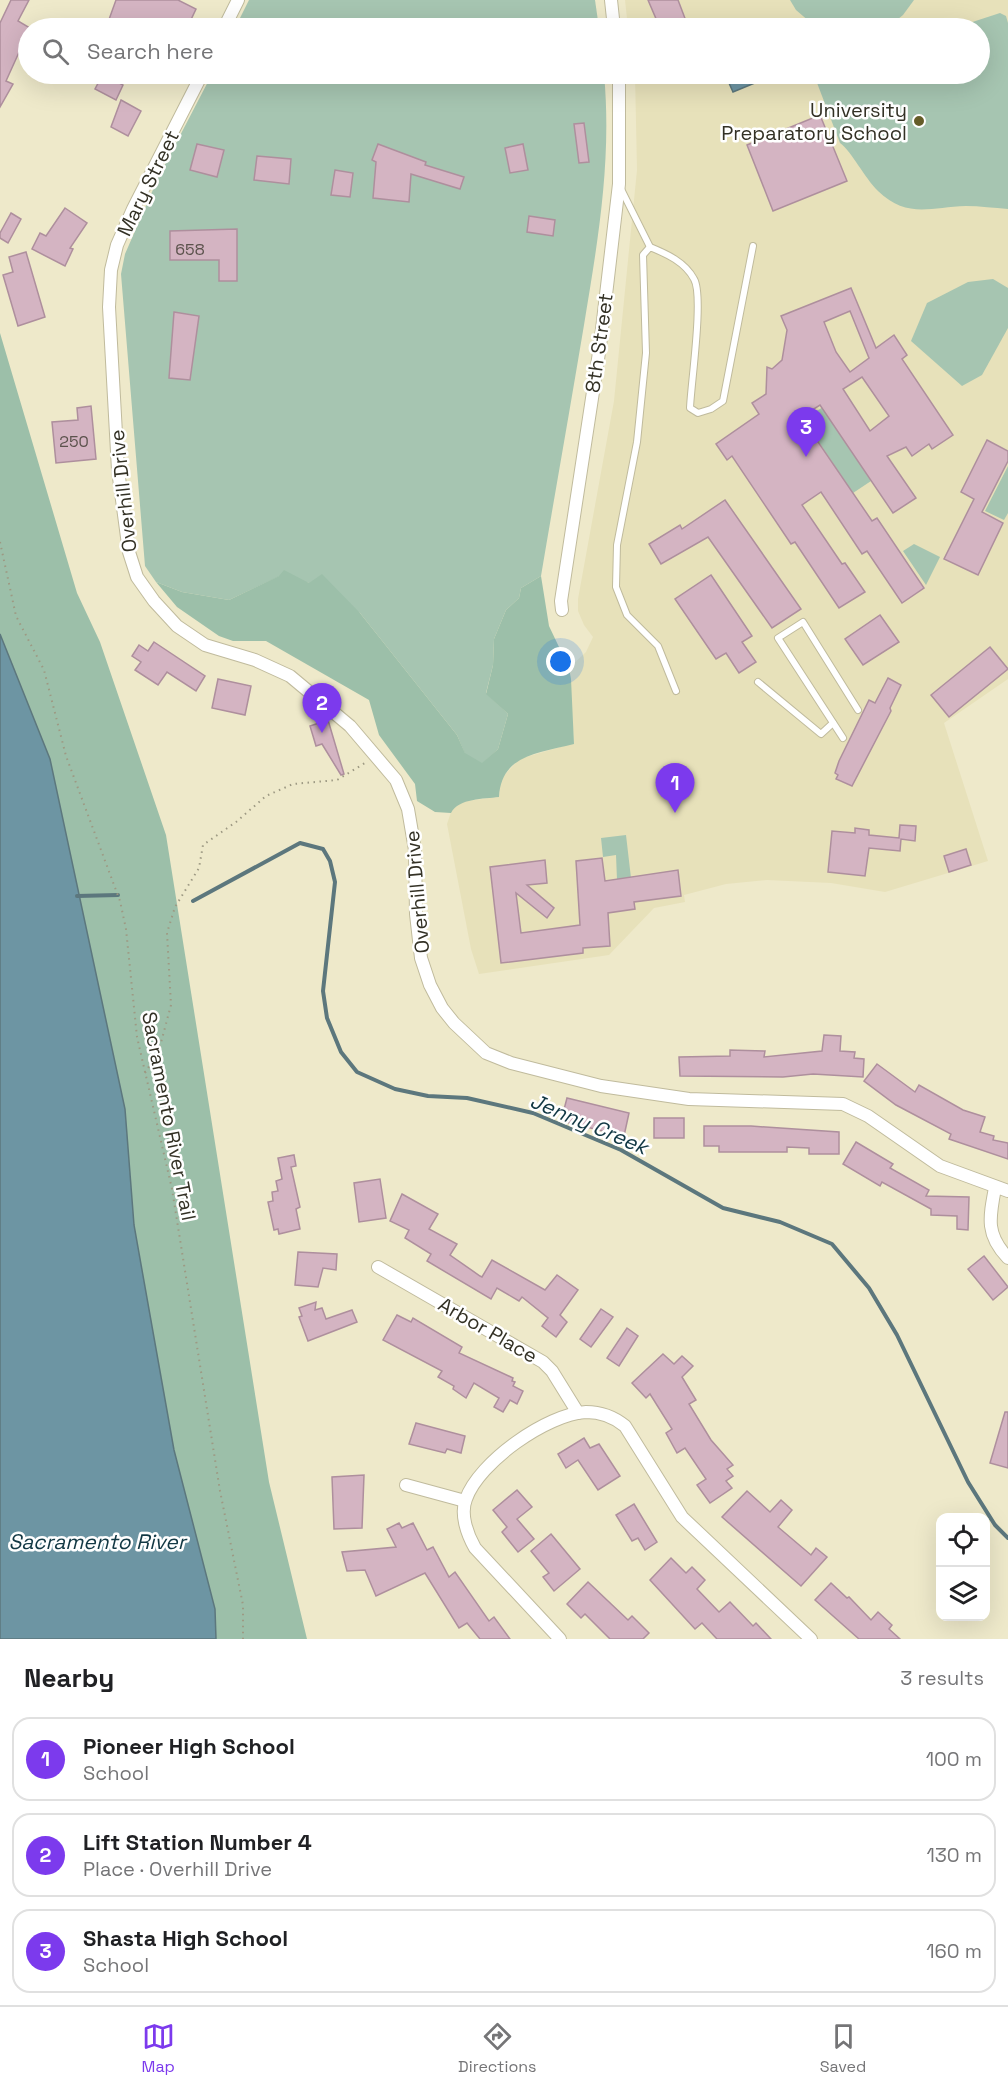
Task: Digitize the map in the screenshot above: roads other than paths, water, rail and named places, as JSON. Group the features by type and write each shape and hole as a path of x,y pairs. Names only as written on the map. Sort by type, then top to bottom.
{"street":[{"path":"229,18 238,0"},
{"path":"611,0 613,18"},
{"name":"Mary Street","path":"109,296 111,270 121,236 197,84"},
{"name":"8th Street","path":"562,610 561,601 600,346 619,184 619,84"},
{"name":"Overhill Drive","path":"109,296 121,504 129,552 137,577 161,610 186,633 205,645 255,660 290,676 335,711 378,755 396,780 404,795 415,850 418,942 425,972 448,1016 486,1053 512,1064 574,1079 653,1095 689,1099 843,1104 868,1116 940,1166 1008,1191"},
{"path":"995,1188 990,1223 992,1234 995,1244 1008,1258"},
{"name":"Arbor Place","path":"378,1267 543,1362 552,1371 578,1413"},
{"path":"560,1639 475,1548 467,1530 465,1501 475,1480 487,1466 544,1426 578,1413 604,1415 625,1426 682,1517 811,1639"},
{"path":"406,1485 465,1501"}],"lane":[{"path":"619,184 650,247 686,266 696,281 698,306 690,408 698,413 711,409 723,401 753,246"},
{"path":"650,247 643,255 646,353 637,442 617,544 616,587 627,615 658,645 676,691"},
{"path":"843,738 778,638 803,622 858,710"},
{"path":"758,682 821,734 833,723"}],"water":[{"path":"729,84 752,84 733,92"},
{"name":"Sacramento River","path":"0,634 50,759 125,1109 134,1225 174,1450 215,1609 216,1639 0,1639"}],"waterway":[{"name":"Jenny Creek","path":"193,901 300,843 323,849 330,861 335,882 323,991 327,1018 341,1052 357,1072 395,1089 428,1096 467,1098 533,1113 621,1150 723,1208 780,1222 832,1244 869,1288 897,1335 968,1482 995,1525 1008,1538"},
{"name":"Jenny Creek","path":"77,896 118,895"}],"place":[{"name":"University Preparatory School","path":"919,121"},
{"name":"Shasta High School","path":"806,457"},
{"name":"Lift Station Number 4","path":"322,733"},
{"name":"Pioneer High School","path":"675,813"}]}
